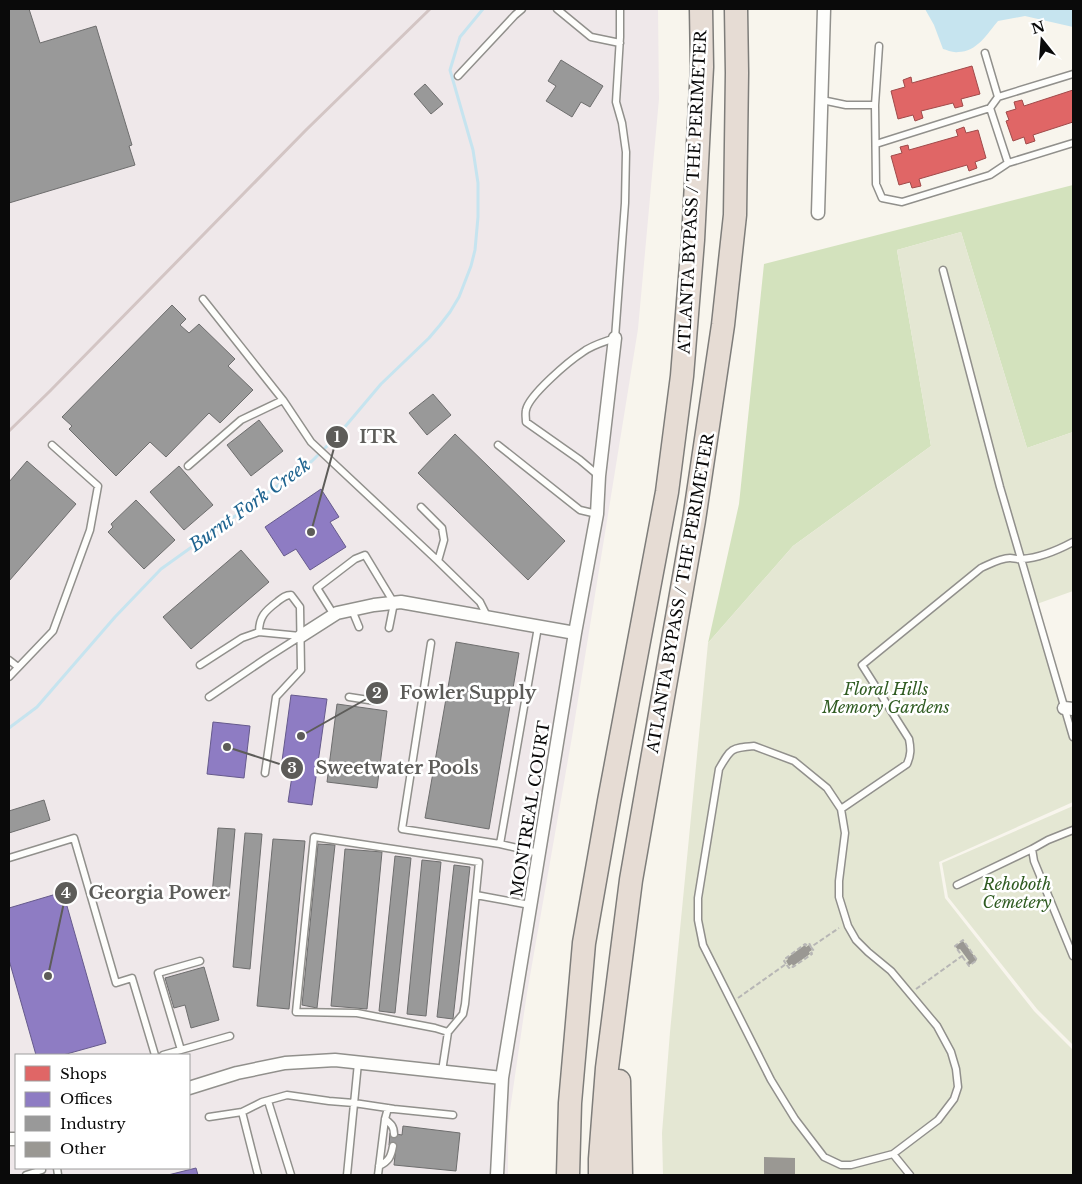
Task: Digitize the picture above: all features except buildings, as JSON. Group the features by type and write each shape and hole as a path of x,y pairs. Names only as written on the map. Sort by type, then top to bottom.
{"highway":[{"name":"ATLANTA BYPASS / THE PERIMETER","path":"568,1175 570,1103 584,943 609,800 668,492 682,376 693,240 702,67 701,9"},
{"name":"ATLANTA BYPASS / THE PERIMETER","path":"600,1175 607,1068 631,880 694,520 724,325 735,214 736,9"},
{"path":"617,999 621,1175"}],"street":[{"path":"818,213 824,9"},
{"name":"MONTREAL COURT","path":"497,1175 502,1078 575,633 597,514 615,338"},
{"path":"301,636 337,613 374,605 401,602 575,633"},
{"path":"190,1088 237,1073 285,1063 335,1060 502,1078"}],"lane":[{"path":"458,76 522,9"},
{"path":"558,9 591,37 620,43"},
{"path":"600,476 526,422 526,408 539,391 584,351 615,338 625,203 626,152 622,123 616,102 620,9"},
{"path":"879,46 875,105 876,184 882,198 902,202 990,175 1008,163 1073,143"},
{"path":"985,53 998,97"},
{"path":"876,144 990,108 998,97 1073,74"},
{"path":"822,100 846,105 875,105"},
{"path":"990,108 1008,163"},
{"path":"943,270 1000,487 1021,560 1069,709 1073,736"},
{"path":"202,299 283,400 314,445 480,602 488,617"},
{"path":"188,466 241,420 283,400"},
{"path":"9,677 53,631 90,530 98,486 52,445"},
{"path":"498,445 580,510 597,514"},
{"path":"421,507 442,528 444,540 438,561"},
{"path":"841,809 907,764 911,756 911,747 908,739 862,665 981,568 996,561 1010,558 1021,560 1041,555 1073,542"},
{"path":"334,615 317,588 355,559 365,555 394,603 389,628"},
{"path":"259,632 259,625 265,610 286,595 291,595 300,607 301,670 276,697 265,773"},
{"path":"352,610 360,627"},
{"path":"500,844 538,626"},
{"path":"200,665 242,638 259,632 301,636"},
{"path":"209,697 301,636"},
{"path":"431,644 402,829 500,844 539,853"},
{"path":"9,660 18,667"},
{"path":"349,697 375,701"},
{"path":"754,746 794,761 827,788 841,809 845,833 838,881 839,897 847,923 856,940 891,971 937,1026 951,1052 958,1086 954,1099 938,1120 893,1154 851,1165 841,1165 824,1157 795,1119 776,1088 703,945 698,920 698,898 719,769 728,753 736,748 754,746"},
{"path":"957,885 1048,840 1073,830"},
{"path":"442,1071 448,1032 463,1014 479,862 314,837 296,1012 357,1013 448,1032"},
{"path":"9,858 74,838 116,983 132,978 155,1054"},
{"path":"1032,849 1034,861 1073,956"},
{"path":"476,896 530,905"},
{"path":"181,1050 158,973 200,961"},
{"path":"167,1054 230,1036"},
{"path":"347,1175 358,1062"},
{"path":"209,1117 242,1112 287,1095 453,1115"},
{"path":"268,1101 291,1175"},
{"path":"378,1175 388,1108"},
{"path":"242,1112 258,1175"},
{"path":"385,1120 393,1125 394,1134"},
{"path":"379,1166 387,1162 392,1154 393,1146"},
{"path":"893,1154 910,1175"},
{"path":"31,1175 42,1169"}],"path":[{"path":"811,947 847,923"},
{"path":"963,940 978,960 969,966 962,956 955,946 963,940"},
{"path":"809,943 814,951 812,954 792,967 789,968 786,964 784,961 786,958 809,943"},
{"path":"910,993 962,956"},
{"path":"732,1002 786,964"}],"shaded area":[{"path":"9,9 658,9 659,99 638,329 572,737 527,993 508,1124 508,1175 9,1175"}],"green space":[{"path":"1073,185 1073,432 1027,448 961,232 897,250 931,446 793,546 708,643 739,504 764,264"},
{"name":"Floral Hills Memory Gardens","path":"961,232 1027,448 1073,432 1073,591 1034,605 1073,720 1073,802 939,862 945,898 1034,1011 1073,1050 1073,1175 663,1175 662,1133 670,1032 708,643 793,546 931,446 897,250"},
{"name":"Rehoboth Cemetery","path":"1073,806 1073,1045 1037,1009 948,897 942,863"}],"water":[{"path":"925,9 1073,9 1073,27 1025,16 998,21 986,37 976,46 965,51 954,52 943,49 934,25"}],"waterway":[{"name":"Burnt Fork Creek","path":"9,728 37,707 115,617 161,569 312,461 338,435 381,384 429,338 450,312 459,297 471,266 475,250 478,217 478,183 473,150 450,70 460,37 483,9"}],"railway":[{"path":"9,431 306,130 430,9"}],"place":[{"name":"ITR","path":"311,532"},
{"name":"Fowler Supply","path":"301,736"},
{"name":"Sweetwater Pools","path":"227,747"},
{"name":"Georgia Power","path":"48,976"}]}
